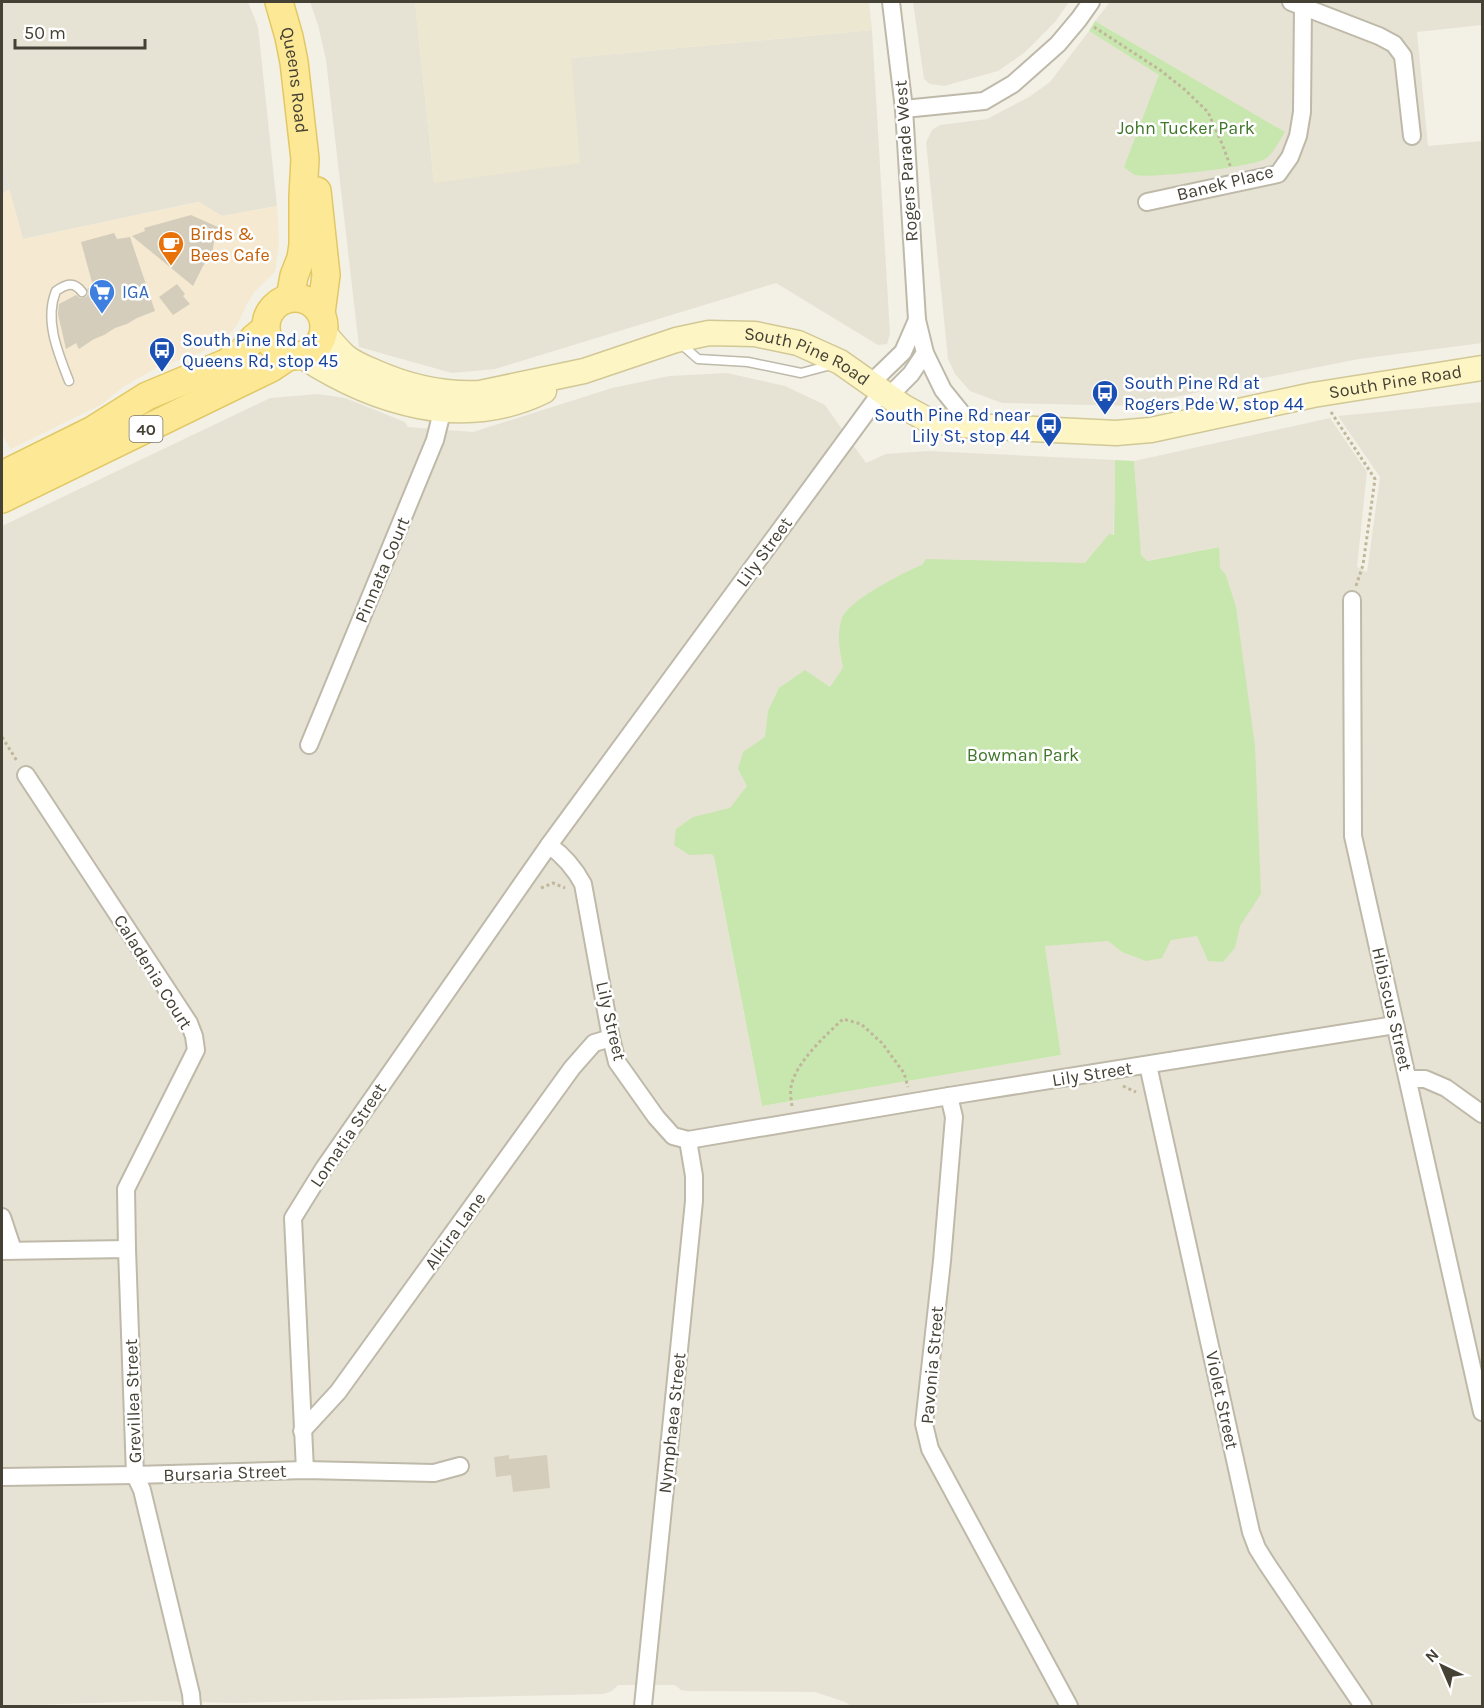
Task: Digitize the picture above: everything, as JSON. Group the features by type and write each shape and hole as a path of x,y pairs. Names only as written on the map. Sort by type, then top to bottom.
{"main road":[{"name":"Queens Road","path":"279,2 294,62 305,159 303,245 290,298"},
{"name":"Queens Road","path":"305,159 318,194 322,226 326,275 323,323"},
{"path":"290,298 308,300 315,306 323,323"},
{"name":"40","path":"2,475 93,430 147,396 226,363 241,353 265,329 269,312 275,305 290,298"},
{"name":"40","path":"2,499 296,356 310,353 321,341 323,323"},
{"name":"South Pine Road","path":"323,323 345,356 362,367 399,383 425,389 445,401"},
{"path":"265,329 273,347 280,353 296,356"},
{"name":"South Pine Road","path":"296,356 372,392 420,407 584,371 676,340 709,333 754,334 798,343 840,362 904,407 928,420 972,426 1116,433 1151,430 1313,395 1482,368"}],"street":[{"name":"Rogers Parade West","path":"891,2 904,109 917,320 926,353 943,390 972,426"},
{"path":"904,109 984,101 1013,84 1058,44 1091,2"},
{"path":"1297,4 1394,44 1403,56 1412,136"},
{"name":"Banek Place","path":"1147,202 1278,174 1290,157 1299,136 1302,112 1297,4"},
{"name":"Rogers Parade West","path":"880,390 903,352 917,320"},
{"path":"880,390 911,374 926,353"},
{"name":"Lily Street","path":"880,390 549,845 563,855 583,884 617,1062 656,1117 673,1136 688,1140 1395,1025"},
{"name":"Pinnata Court","path":"309,745 433,446 445,401"},
{"name":"Hibiscus Street","path":"1352,600 1353,836 1482,1412"},
{"name":"Caladenia Court","path":"26,775 189,1023 194,1036 196,1050 126,1189 127,1249"},
{"name":"Lomatia Street","path":"305,1470 293,1218 324,1168 549,845"},
{"name":"Alkira Lane","path":"302,1431 338,1392 572,1068 594,1043 611,1038"},
{"name":"Violet Street","path":"1148,1065 1251,1532 1267,1564 1363,1707"},
{"path":"1408,1079 1425,1079 1446,1088 1482,1114"},
{"name":"Pavonia Street","path":"949,1096 954,1117 942,1262 924,1424 930,1449 1069,1707"},
{"name":"Nymphaea Street","path":"643,1707 694,1201 694,1176 688,1140"},
{"path":"2,1217 7,1250 127,1249"},
{"name":"Grevillea Street","path":"127,1249 135,1475 144,1502 191,1694 192,1707"},
{"name":"Bursaria Street","path":"2,1477 305,1470 434,1473 460,1466"}],"lane":[{"path":"69,381 59,356 50,311 56,291 65,285 72,284 82,292"}],"path":[{"path":"1079,19 1160,70 1184,88 1208,112 1236,183"},
{"path":"1331,411 1375,479 1363,565 1352,600"},
{"path":"2,737 26,775"},
{"path":"792,1106 791,1084 802,1063 817,1044 843,1019 861,1024 882,1043 904,1074 908,1087"}],"shaded area":[{"path":"2,2 248,2 258,27 277,206 222,216 198,202 23,239 9,189 2,151"},
{"path":"310,2 415,2 434,183 571,58 872,30 890,334 887,344 878,345 776,283 495,369 452,373 359,347 326,60"},
{"path":"415,2 869,2 872,30 571,58 580,163 434,183"},
{"path":"913,2 1069,2 1055,22 1024,53 998,71 944,86 930,84 924,79"},
{"path":"1110,2 1482,2 1482,25 1417,32 1428,146 1482,141 1482,343 1359,359 1134,406 1002,403 970,391 955,374 948,359 926,142 932,130 940,125 987,119 1029,97 1050,82 1089,31 1159,74 1135,175 1161,175 1244,165 1284,132 1095,21"},
{"path":"2,151 9,189 2,194"},
{"path":"9,189 23,239 199,202 222,216 277,206 279,242 275,272 256,290 246,305 238,324 225,339 200,353 158,367 123,387 102,404 11,449 2,435 2,194"},
{"path":"727,373 785,386 825,405 866,463 886,454 928,451 1115,460 1113,563 711,844 762,1106 1061,1055 1045,946 1218,547 1141,562 1134,461 1330,418 1367,472 1357,567 1367,572 1380,477 1338,416 1482,402 1482,1706 851,1706 815,1692 687,1691 675,1685 618,1685 612,1691 603,1694 236,1703 153,1701 2,1706 2,526 270,398 318,394 345,398 405,422 408,427 473,432 612,388 669,376"}],"green space":[{"name":"John Tucker Park","path":"1095,21 1285,132 1274,150 1265,159 1257,162 1201,172 1144,176 1132,174 1124,167 1159,75 1089,31"},
{"name":"Bowman Park","path":"1115,460 1134,461 1141,555 1147,561 1219,547 1220,568 1226,575 1236,607 1255,746 1261,894 1240,926 1235,948 1223,962 1208,961 1197,936 1171,940 1162,958 1146,961 1122,952 1108,941 1045,946 1061,1055 762,1106 714,858 712,854 689,855 674,845 676,829 693,817 730,808 747,786 738,769 743,752 765,737 768,711 779,688 805,670 830,687 843,668 839,637 842,618 846,611 865,596 890,580 922,565 926,559 1085,563 1109,534 1114,535"}],"building":[{"path":"191,215 220,228 212,255 203,266 193,286 132,236 145,231 144,228"},
{"path":"114,233 117,239 130,237 155,311 115,328 79,349 76,343 66,349 58,314 59,304 76,295 80,298 86,297 87,289 93,286 81,242"},
{"path":"177,284 190,304 173,315 159,297"},
{"path":"509,1455 509,1459 547,1455 550,1488 513,1492 511,1475 496,1477 494,1457"}],"place":[{"name":"Birds & Bees Cafe","path":"171,267"},
{"name":"IGA","path":"102,315"},
{"name":"South Pine Rd at Queens Rd, stop 45","path":"162,373"},
{"name":"South Pine Rd at Rogers Pde W, stop 44","path":"1105,416"},
{"name":"South Pine Rd near Lily St, stop 44","path":"1049,448"}]}
